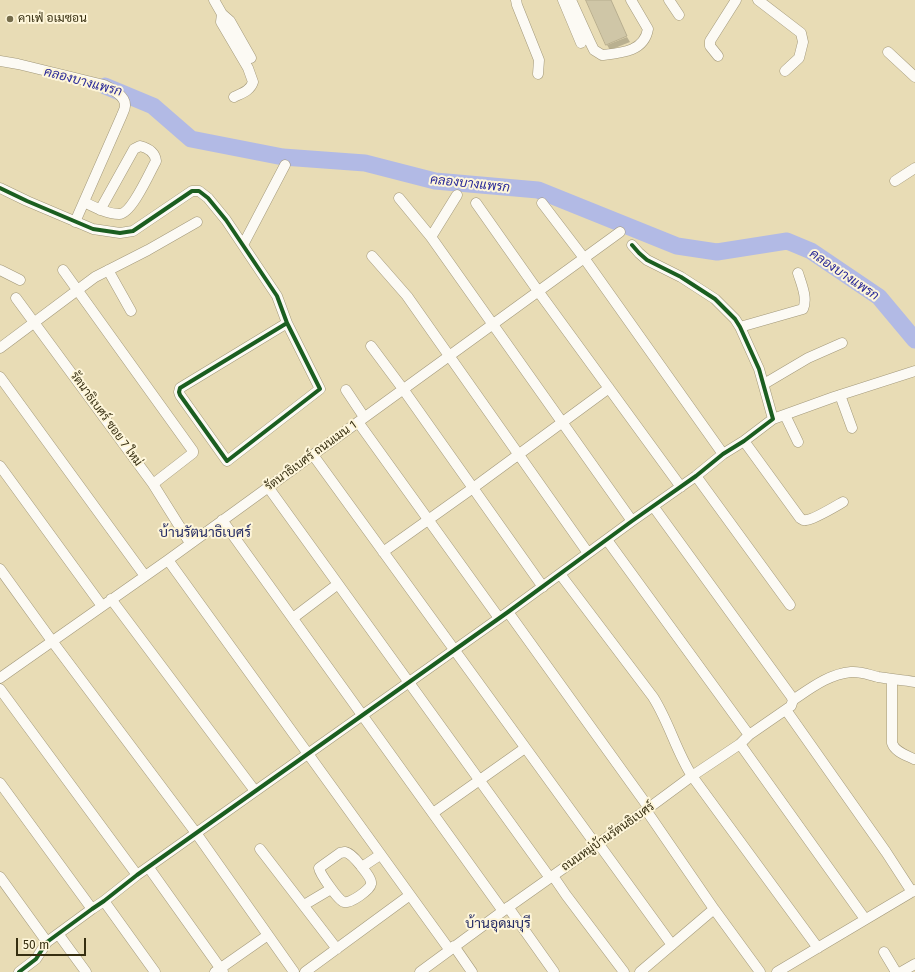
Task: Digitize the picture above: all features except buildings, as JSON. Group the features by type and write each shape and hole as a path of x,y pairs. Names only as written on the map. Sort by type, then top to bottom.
{"street":[{"path":"214,0 222,14 230,21 251,58"},
{"path":"516,0 539,60 538,74"},
{"path":"563,0 581,43"},
{"path":"571,0 594,50 602,55 625,52 639,46 647,36 648,29 631,0"},
{"path":"669,0 679,15"},
{"path":"718,56 710,46 710,41 736,0"},
{"path":"758,0 800,33 803,42 799,58 785,71"},
{"path":"222,14 221,22 248,68 253,82 251,88 234,97"},
{"path":"888,52 915,77"},
{"path":"0,61 104,85 115,91 124,100 125,106 122,115 74,222"},
{"path":"84,202 100,210 120,215 125,213 132,206 156,161 153,153 147,148 140,146 134,149 100,210"},
{"path":"243,246 285,165"},
{"path":"895,181 915,168"},
{"path":"0,188 74,222 93,229 120,234 132,231 192,191 199,191 208,198 222,215 276,296 287,323 320,389 226,461 180,396 180,388 287,323"},
{"path":"431,237 457,195"},
{"path":"399,198 431,237 494,324 632,521"},
{"path":"476,203 538,291 681,487"},
{"path":"542,203 584,258 723,454"},
{"path":"0,348 34,321 108,270 148,250 197,222"},
{"name":"รัตนาธิเบศร์ ถนนเมน 1","path":"1,675 168,560 620,232"},
{"path":"632,245 647,260 681,277 715,299 735,319 759,369 773,419"},
{"path":"372,256 407,296 448,357 588,554"},
{"path":"0,270 20,280"},
{"path":"63,270 193,451 193,454 153,484"},
{"path":"108,270 131,311"},
{"path":"740,327 803,309 806,304 798,272"},
{"name":"รัตนาธิเบศร์ ซอย 7 ใหม่","path":"16,298 153,484 190,543"},
{"path":"764,384 808,358 842,343"},
{"path":"371,346 543,587"},
{"path":"19,972 36,959 47,942 59,935 137,875 362,714 500,618 773,419 840,395 915,371"},
{"path":"0,377 145,576"},
{"path":"383,552 609,388"},
{"path":"346,390 361,419 429,519 500,618"},
{"path":"840,395 852,428"},
{"path":"785,415 798,442"},
{"path":"744,441 800,518 803,520 806,521 813,518 843,502"},
{"path":"313,454 525,748 672,944"},
{"path":"0,466 102,606"},
{"path":"696,476 790,605"},
{"path":"268,487 479,781 624,972"},
{"path":"653,506 787,689 793,700 818,683 840,674 851,672 861,672 878,677 915,682"},
{"path":"222,520 433,813 554,972"},
{"path":"607,540 750,736"},
{"path":"168,560 380,855 472,972"},
{"path":"0,569 196,833 294,972"},
{"path":"560,574 653,697 663,713 692,776 818,948"},
{"path":"293,618 338,584"},
{"path":"111,600 255,791"},
{"path":"508,612 647,809 714,909 760,972"},
{"path":"892,679 892,743 894,748 898,751 914,759"},
{"path":"0,689 137,875"},
{"name":"ถนนหมู่บ้านรัตนธิเบศร์","path":"420,972 505,909 692,776 740,744 791,706 793,700"},
{"path":"777,972 913,891 786,710"},
{"path":"740,744 865,919"},
{"path":"433,813 525,748"},
{"path":"0,783 92,909"},
{"path":"260,848 338,949"},
{"path":"345,852 348,852 362,867 371,884 369,888 349,902 342,901 331,889 319,868 340,853 345,852"},
{"path":"362,867 380,855"},
{"path":"148,868 220,971 268,935"},
{"path":"0,877 47,942"},
{"path":"304,905 331,889"},
{"path":"305,972 410,895"},
{"path":"104,901 156,972"},
{"path":"640,972 714,909"},
{"path":"59,935 86,972"},
{"path":"884,952 896,972"},
{"path":"901,972 915,964"}],"waterway":[{"name":"คลองบางแพรก","path":"105,86 153,106 191,139 283,157 365,163 435,181 538,190 677,246 717,252 787,241 811,251 879,297 915,340"}],"cycle path":[{"path":"0,188 93,229 120,233 133,231 192,191 199,191 208,198 226,220 277,296 287,323 180,388 180,395 227,461 320,389 287,323"},
{"path":"19,972 36,959 47,942 137,875 508,612 773,419 759,369 735,319 715,299 681,277 647,260 632,245"}],"place":[{"name":"คาเฟ่ อเมซอน","path":"10,19"}],"district":[{"name":"บ้านรัตนาธิเบศร์","path":"205,533"},
{"name":"บ้านอุดมบุรี","path":"498,924"}]}
